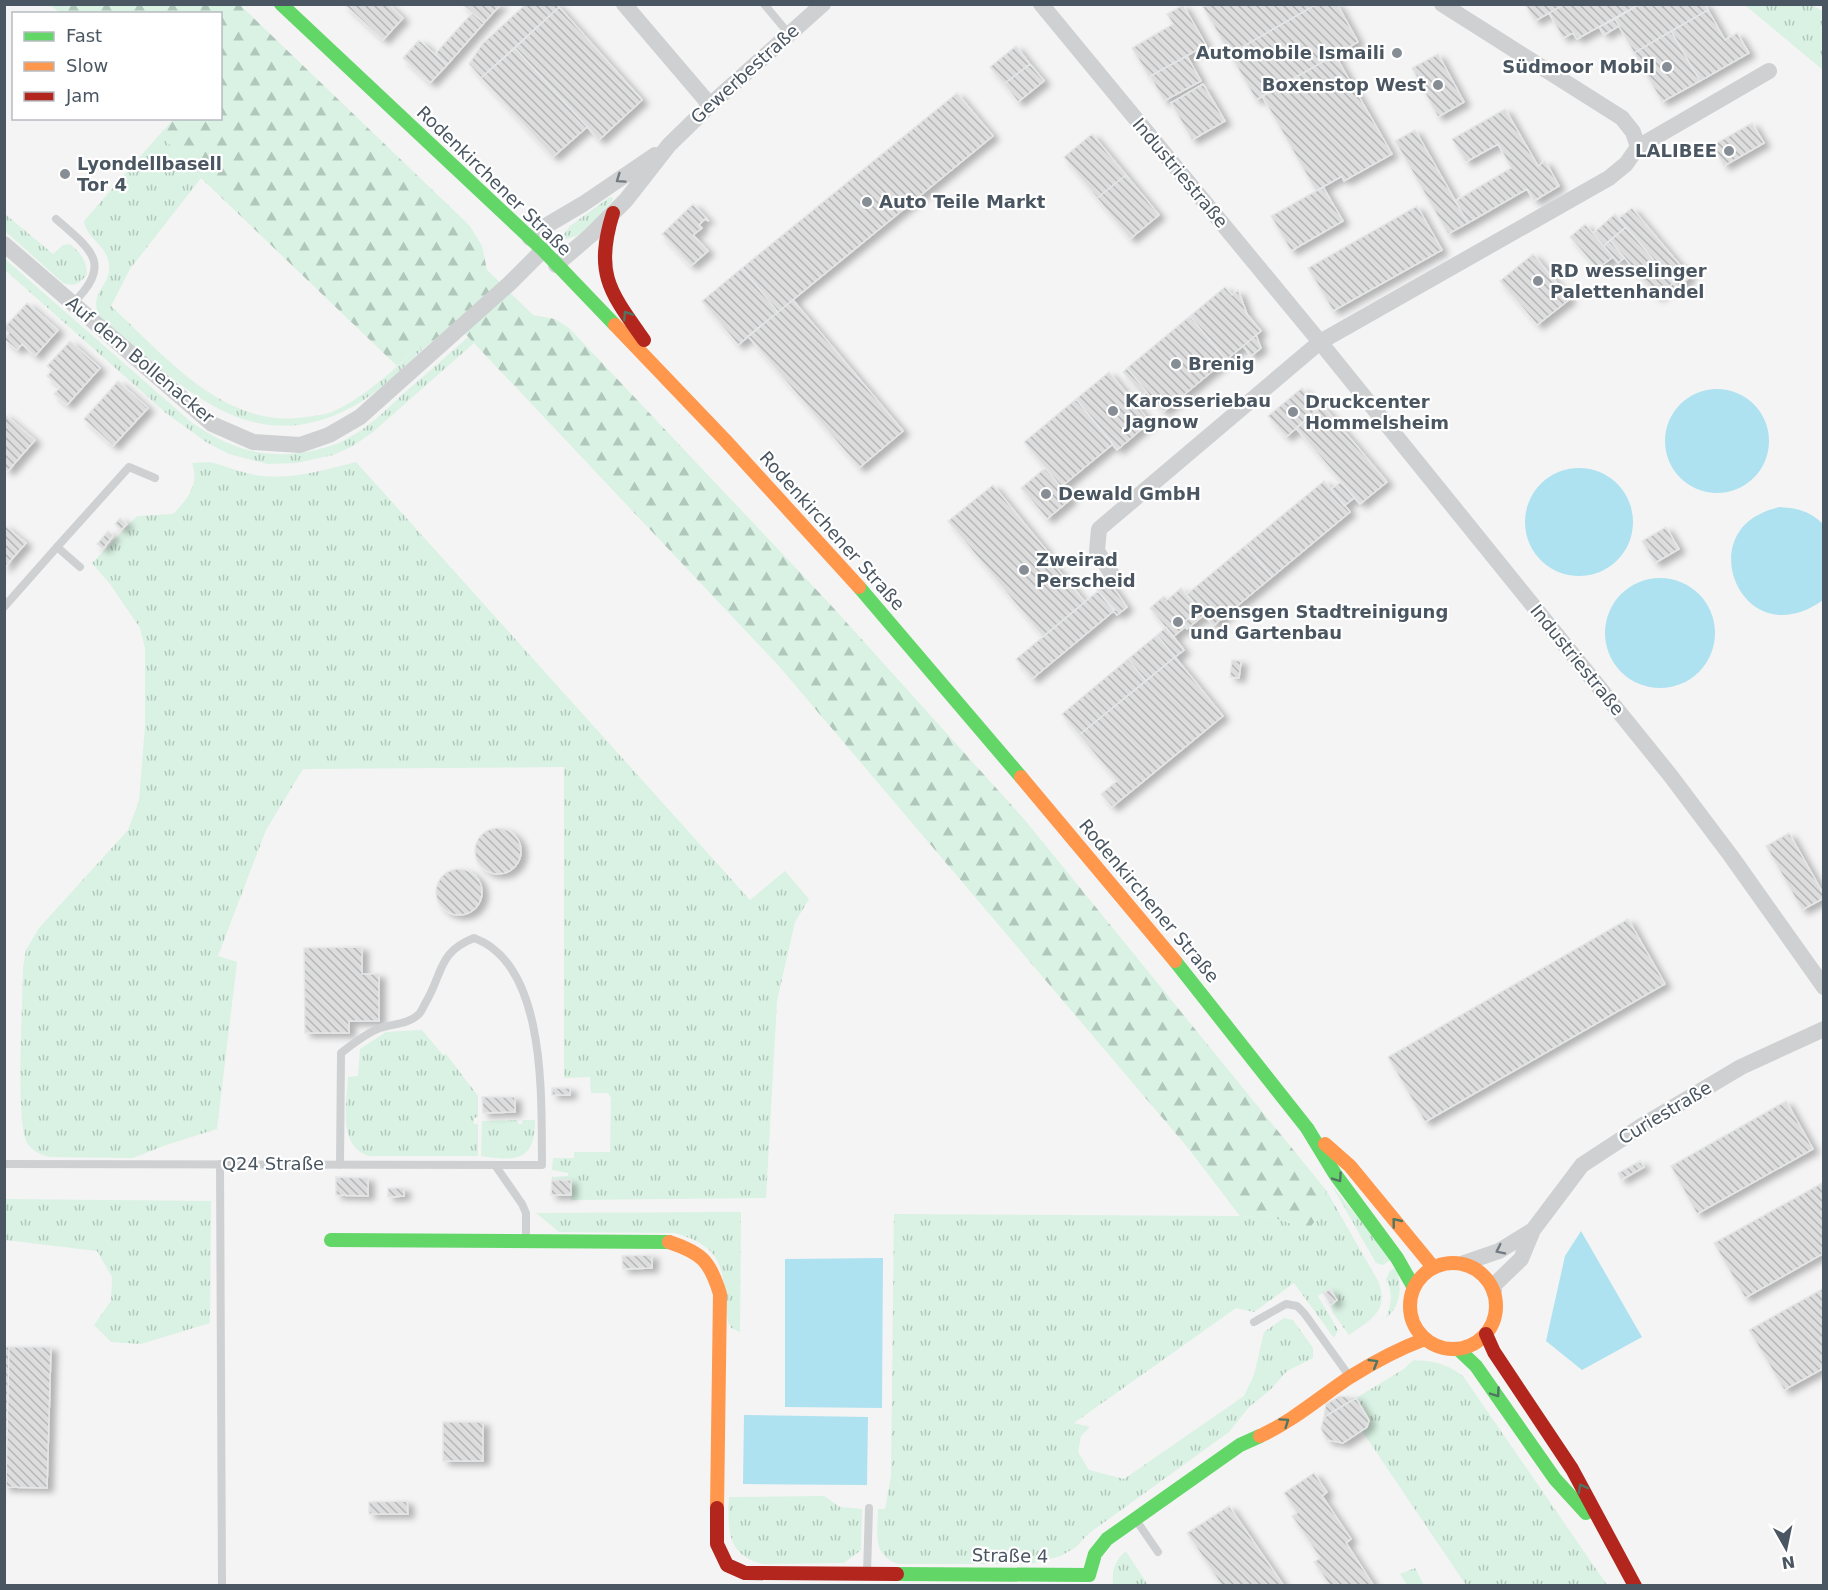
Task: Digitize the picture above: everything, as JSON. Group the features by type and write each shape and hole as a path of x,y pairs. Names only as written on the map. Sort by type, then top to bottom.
{"main road":[{"name":"Rodenkirchener Straße","path":"281,4 543,250 725,440 888,620 1201,991 1307,1128 1335,1174 1397,1258 1413,1286"},
{"path":"614,213 608,229 604,255 607,282 670,382"},
{"name":"Rodenkirchener Straße","path":"1307,1128 1350,1166 1433,1267"},
{"path":"331,1240 526,1241"},
{"name":"Straße 4","path":"526,1241 670,1242 698,1254 713,1270 720,1294 717,1544 727,1565 745,1573 867,1573 910,1579 1090,1580 1095,1554 1107,1539 1136,1518 1240,1444 1277,1428 1351,1377 1398,1349 1425,1339"},
{"path":"1446,1263 1464,1263 1479,1270 1490,1282 1496,1299 1495,1318 1486,1334 1474,1344 1458,1349 1442,1348 1425,1339 1413,1325 1409,1305 1413,1286 1433,1267 1446,1263"},
{"path":"1486,1334 1494,1352 1572,1469 1635,1586"},
{"path":"1458,1349 1476,1366 1555,1479 1609,1540"}],"street":[{"path":"624,4 710,105"},
{"name":"Gewerbestraße","path":"556,265 627,200 669,146 710,105 823,4"},
{"name":"Industriestraße","path":"1041,4 1320,342 1670,775 1824,987"},
{"path":"1442,4 1622,118 1633,132 1638,147"},
{"path":"1113,576 1097,551 1099,529 1320,342 1609,178 1626,164 1638,147 1769,72"},
{"name":"Gewerbestraße","path":"530,238 669,146"},
{"name":"Auf dem Bollenacker","path":"4,244 212,424 253,442 300,445 329,435 360,417 509,284 543,250"},
{"name":"Curiestraße","path":"1494,1291 1493,1286 1521,1258 1533,1230 1582,1166 1640,1127 1741,1067 1824,1029"},
{"name":"Curiestraße","path":"1464,1263 1499,1251 1533,1230"}],"lane":[{"path":"764,4 789,34"},
{"path":"56,219 88,246 95,260 94,274 87,290 73,303"},
{"path":"4,607 129,467 155,478"},
{"path":"57,547 80,567"},
{"name":"Q24 Straße","path":"4,1164 220,1164 340,1165 542,1165 541,1098 536,1033 520,983 503,957 487,943 474,938 448,953 431,993 418,1014 402,1023 378,1028 341,1053 340,1165"},
{"path":"220,1164 222,1586"},
{"path":"495,1165 526,1213 526,1241"},
{"path":"1254,1322 1286,1304 1297,1306 1351,1377"},
{"path":"867,1573 869,1508"},
{"path":"1136,1518 1158,1552"}],"green space":[{"path":"50,5 240,5 470,226 482,246 487,270 533,315 555,319 569,328 828,602 1024,819 1326,1190 1322,1212 1305,1234 1282,1220 1240,1216 1188,1148 778,665 455,323 423,349 419,347 397,366 201,178 160,134 173,120 222,120 222,12 59,12"},
{"path":"1745,5 1811,5 1823,11 1823,70"},
{"path":"160,134 201,178 130,269 111,306 152,346 198,385 222,401 248,412 276,418 319,415 329,413 356,399 419,347 423,349 381,388 352,407 314,422 279,426 246,420 214,406 184,388 155,365 99,316 96,301 107,278 109,264 104,251 88,232 84,221"},
{"path":"610,197 613,200 585,230 572,238 562,237 570,226"},
{"path":"5,214 53,254 63,245 70,244 82,257 87,274 77,284 63,283 5,231"},
{"path":"5,259 191,422 221,440 251,451 298,453 342,442 378,417 468,337 474,343 373,432 353,446 333,455 296,463 268,464 229,454 206,442 166,413 5,270"},
{"path":"210,462 255,475 281,477 306,474 356,462 750,900 785,871 809,899 795,922 777,1001 766,1198 571,1200 571,1180 552,1180 552,1177 568,1176 568,1173 552,1170 553,1158 574,1158 574,1152 610,1152 611,1098 608,1093 591,1093 590,1077 564,1078 564,767 303,769 266,830 218,956 237,962 217,1129 133,1158 50,1157 29,1146 23,1131 20,1086 23,967 26,950 39,928 128,830 139,801 145,726 145,648 140,628 110,584 92,563 137,516 173,514 191,491 194,478 192,463"},
{"path":"422,1030 443,1055 446,1054 478,1096 478,1117 474,1118 474,1124 478,1124 478,1156 369,1156 359,1151 352,1143 346,1122 348,1077 358,1076 360,1049 386,1032"},
{"path":"517,1120 518,1124 522,1124 523,1120 535,1120 534,1134 527,1151 513,1158 481,1156 482,1121"},
{"path":"1332,1186 1392,1259 1383,1265 1376,1263"},
{"path":"1326,1190 1378,1281 1382,1300 1371,1319 1349,1335 1333,1313 1331,1305 1337,1300 1330,1289 1318,1296 1338,1330 1334,1338 1294,1283 1254,1312 1236,1308 1074,1423 1090,1427 1081,1436 1078,1452 1089,1470 1124,1479 1244,1396 1254,1375 1264,1332 1284,1318 1293,1320 1313,1348 1313,1358 1287,1371 1270,1390 1249,1407 1229,1432 1061,1556 1031,1564 899,1564 884,1555 878,1542 877,1526 878,1509 885,1509 891,1476 894,1214 1240,1216 1275,1218 1289,1223 1305,1234 1322,1212"},
{"path":"5,1199 211,1201 210,1323 141,1344 111,1342 94,1325 111,1301 112,1277 97,1251 5,1240"},
{"path":"741,1212 740,1332 731,1328 728,1322 720,1266 714,1255 693,1239 675,1233 559,1232 536,1213"},
{"path":"1396,1267 1400,1288 1398,1301 1386,1318 1391,1298 1386,1279 1390,1271"},
{"path":"1412,1361 1439,1364 1463,1376 1607,1585 1466,1585 1362,1431 1367,1427 1369,1420 1356,1398 1404,1369"},
{"path":"824,1496 840,1507 862,1509 861,1550 844,1563 763,1564 751,1560 736,1547 730,1530 729,1497"},
{"path":"1126,1551 1148,1585 1113,1585 1115,1567"},
{"path":"1415,1568 1424,1585 1407,1585 1400,1574"}],"water":[{"path":"1717,389 1737,393 1754,404 1765,421 1769,441 1765,461 1754,478 1737,489 1717,493 1697,489 1680,478 1669,461 1665,441 1669,421 1680,404 1697,393"},
{"path":"1579,468 1600,472 1617,484 1629,501 1633,522 1629,543 1617,560 1600,572 1579,576 1558,572 1541,560 1529,543 1525,522 1529,501 1541,484 1558,472"},
{"path":"1779,507 1803,511 1823,524 1823,600 1796,613 1772,614 1753,605 1739,588 1732,568 1733,547 1742,528 1762,513"},
{"path":"1660,578 1681,582 1699,594 1711,612 1715,633 1711,654 1699,672 1681,684 1660,688 1639,684 1621,672 1609,654 1605,633 1609,612 1621,594 1639,582"},
{"path":"1581,1231 1642,1337 1582,1370 1546,1341 1565,1256"},
{"path":"883,1258 882,1408 785,1407 785,1259"},
{"path":"744,1415 868,1417 867,1485 743,1484"}],"building":[{"path":"344,4 388,4 403,18 383,40"},
{"path":"462,4 501,4 484,23"},
{"path":"526,4 556,4 559,7 481,78 469,64 482,44"},
{"path":"1208,4 1317,4 1230,54 1203,7"},
{"path":"1317,4 1337,4 1358,42 1256,100 1230,54"},
{"path":"1525,4 1565,4 1535,21"},
{"path":"1565,4 1640,4 1577,39 1573,33 1563,38 1549,13"},
{"path":"1640,4 1656,4 1657,6 1660,4 1705,4 1708,10 1634,53 1615,19"},
{"path":"1183,5 1206,45 1149,77 1132,48 1173,24 1167,14"},
{"path":"559,7 642,100 599,140 515,48"},
{"path":"1708,10 1725,40 1737,33 1749,53 1700,81 1671,31"},
{"path":"472,13 484,23 447,65 435,54"},
{"path":"1615,19 1619,26 1604,35 1599,27"},
{"name":"Südmoor Mobil","path":"1671,31 1700,81 1662,102 1634,53"},
{"path":"419,40 447,65 430,83 403,58"},
{"path":"1016,46 1030,64 1004,84 990,67"},
{"path":"515,48 587,127 553,157 481,78"},
{"name":"Boxenstop West","path":"1438,54 1464,102 1438,117 1412,68"},
{"path":"1335,55 1392,154 1344,181 1342,176 1316,191 1262,96"},
{"path":"1187,56 1201,81 1164,101 1150,76"},
{"path":"1030,64 1044,81 1018,102 1004,84"},
{"path":"1203,84 1225,121 1192,140 1171,103"},
{"name":"Auto Teile Markt","path":"957,93 993,136 778,312 742,268"},
{"path":"1505,109 1538,166 1545,161 1559,186 1534,201 1527,189 1468,223 1455,201 1511,168 1498,144 1466,162 1452,139"},
{"path":"1752,123 1764,143 1724,166 1713,145"},
{"path":"1415,130 1468,223 1448,234 1395,141"},
{"path":"1092,134 1126,175 1097,198 1064,157"},
{"path":"1126,175 1159,215 1130,239 1097,198"},
{"path":"1323,187 1343,221 1291,251 1271,216"},
{"path":"693,204 709,221 705,219 699,225 702,228 693,235 708,251 691,266 662,234"},
{"path":"1417,206 1442,250 1333,311 1308,268"},
{"path":"1632,208 1690,277 1677,288 1619,218"},
{"path":"1615,214 1626,227 1604,246 1593,233"},
{"path":"1585,224 1613,257 1597,269 1570,237"},
{"path":"1626,227 1673,283 1657,297 1610,240"},
{"path":"1610,240 1624,258 1618,263 1604,246"},
{"path":"1533,254 1570,299 1537,325 1500,281"},
{"path":"742,268 778,312 738,345 702,301"},
{"path":"1225,287 1232,295 1238,290 1247,314 1261,331 1226,360 1190,316"},
{"path":"793,300 903,431 859,468 748,336"},
{"path":"27,303 58,330 35,356 22,344 17,350 4,339 9,333 4,328"},
{"name":"Brenig","path":"1190,316 1226,360 1163,412 1127,368"},
{"path":"1256,335 1261,348 1251,356 1243,346"},
{"path":"70,341 100,368 67,405 54,394 60,387 47,376 52,370 47,366"},
{"path":"1127,368 1147,392 1142,395 1123,372"},
{"name":"Karosseriebau Jagnow","path":"1109,372 1150,422 1117,450 1076,399"},
{"path":"118,381 148,408 113,446 84,419"},
{"name":"Druckcenter Hommelsheim","path":"1302,388 1319,409 1286,437 1268,416"},
{"path":"1076,399 1113,444 1061,487 1024,442"},
{"path":"1322,405 1387,482 1360,504 1296,428"},
{"path":"4,414 35,440 8,471 4,468"},
{"name":"Dewald GmbH","path":"1045,468 1071,499 1047,519 1021,488"},
{"path":"1324,481 1350,512 1272,577 1246,545"},
{"path":"1341,482 1354,498 1344,506 1331,489"},
{"name":"Zweirad Perscheid","path":"993,485 1047,551 1044,553 1085,602 1043,637 948,521"},
{"path":"120,518 127,524 121,530 115,524"},
{"path":"4,525 26,543 4,568"},
{"path":"1666,527 1679,549 1655,563 1642,541"},
{"path":"108,531 113,536 103,549 97,544"},
{"path":"1246,545 1272,577 1213,626 1187,594"},
{"path":"1108,580 1127,607 1117,615 1097,590"},
{"path":"1181,588 1199,610 1183,623 1186,626 1173,637 1150,608 1164,596 1167,600"},
{"path":"1098,591 1115,610 1032,679 1016,659"},
{"path":"1199,609 1204,615 1187,629 1183,623"},
{"path":"1166,627 1184,650 1175,657 1157,635"},
{"path":"1157,635 1175,657 1146,681 1128,659"},
{"path":"1175,657 1223,716 1112,807 1101,794 1117,781 1079,735"},
{"path":"1128,659 1146,681 1079,735 1062,714"},
{"path":"1232,660 1241,661 1239,678 1230,677"},
{"path":"498,828 514,835 521,851 514,867 498,874 482,867 475,851 482,835"},
{"path":"1789,833 1824,895 1824,898 1802,910 1766,846"},
{"path":"459,869 475,876 482,892 475,908 459,915 443,908 436,892 443,876"},
{"path":"1628,919 1665,984 1425,1122 1388,1057"},
{"path":"362,947 362,974 379,974 379,1021 349,1021 349,1033 305,1033 304,948"},
{"path":"552,1088 570,1088 570,1095 552,1095"},
{"path":"482,1097 515,1097 515,1112 483,1113"},
{"path":"1786,1101 1813,1149 1697,1214 1671,1166"},
{"path":"1640,1161 1644,1167 1621,1180 1618,1173"},
{"path":"336,1177 368,1178 368,1196 336,1195"},
{"path":"552,1180 571,1180 571,1195 551,1195"},
{"path":"1824,1182 1824,1253 1745,1298 1714,1243"},
{"path":"388,1188 404,1188 404,1196 388,1197"},
{"path":"652,1255 652,1268 623,1269 622,1256"},
{"path":"1824,1288 1824,1368 1784,1390 1749,1330"},
{"path":"1330,1289 1337,1300 1331,1305 1323,1293"},
{"path":"4,1347 9,1347 6,1487 4,1487"},
{"path":"9,1347 51,1347 47,1488 6,1487"},
{"path":"1340,1396 1356,1398 1324,1417 1326,1404"},
{"path":"1356,1398 1369,1420 1367,1427 1343,1443 1327,1440 1321,1429 1324,1417"},
{"path":"443,1422 483,1422 483,1461 443,1461"},
{"path":"1314,1473 1327,1492 1322,1496 1351,1539 1346,1543 1374,1586 1330,1586 1314,1562 1320,1558 1292,1516 1297,1513 1284,1493"},
{"path":"407,1501 408,1514 369,1514 369,1502"},
{"path":"1229,1506 1284,1586 1222,1586 1187,1533"}],"traffic: fast":[{"path":"281,4 543,250 615,325"},
{"path":"859,587 1021,777"},
{"path":"1175,961 1307,1128 1335,1174 1397,1258 1413,1286"},
{"path":"331,1240 669,1242"},
{"path":"1458,1349 1476,1366 1555,1479 1586,1513"},
{"path":"897,1574 1089,1575 1095,1554 1107,1539 1240,1445 1260,1436"}],"traffic: slow":[{"path":"615,325 725,440 859,587"},
{"path":"1021,777 1175,961"},
{"path":"1325,1144 1350,1166 1433,1267"},
{"path":"669,1242 689,1250 703,1260 720,1294 717,1508"},
{"path":"1453,1263 1470,1266 1484,1275 1493,1289 1496,1306 1493,1323 1484,1337 1470,1346 1453,1349 1436,1346 1422,1337 1413,1323 1410,1306 1413,1289 1422,1275 1436,1266 1453,1263"},
{"path":"1260,1436 1295,1416 1368,1366 1425,1339"}],"traffic: jam":[{"path":"613,213 607,234 605,267 614,295 644,340"},
{"path":"1486,1334 1494,1352 1572,1469 1635,1586"},
{"path":"717,1508 717,1544 727,1565 745,1573 897,1574"}],"place":[{"name":"Automobile Ismaili","path":"1397,53"},
{"name":"Südmoor Mobil","path":"1667,67"},
{"name":"Boxenstop West","path":"1438,85"},
{"name":"LALIBEE","path":"1729,151"},
{"name":"Lyondellbasell Tor 4","path":"65,174"},
{"name":"Auto Teile Markt","path":"867,202"},
{"name":"RD wesselinger Palettenhandel","path":"1538,281"},
{"name":"Brenig","path":"1176,364"},
{"name":"Karosseriebau Jagnow","path":"1113,411"},
{"name":"Druckcenter Hommelsheim","path":"1293,412"},
{"name":"Dewald GmbH","path":"1046,494"},
{"name":"Zweirad Perscheid","path":"1024,570"},
{"name":"Poensgen Stadtreinigung und Gartenbau","path":"1178,622"}]}
